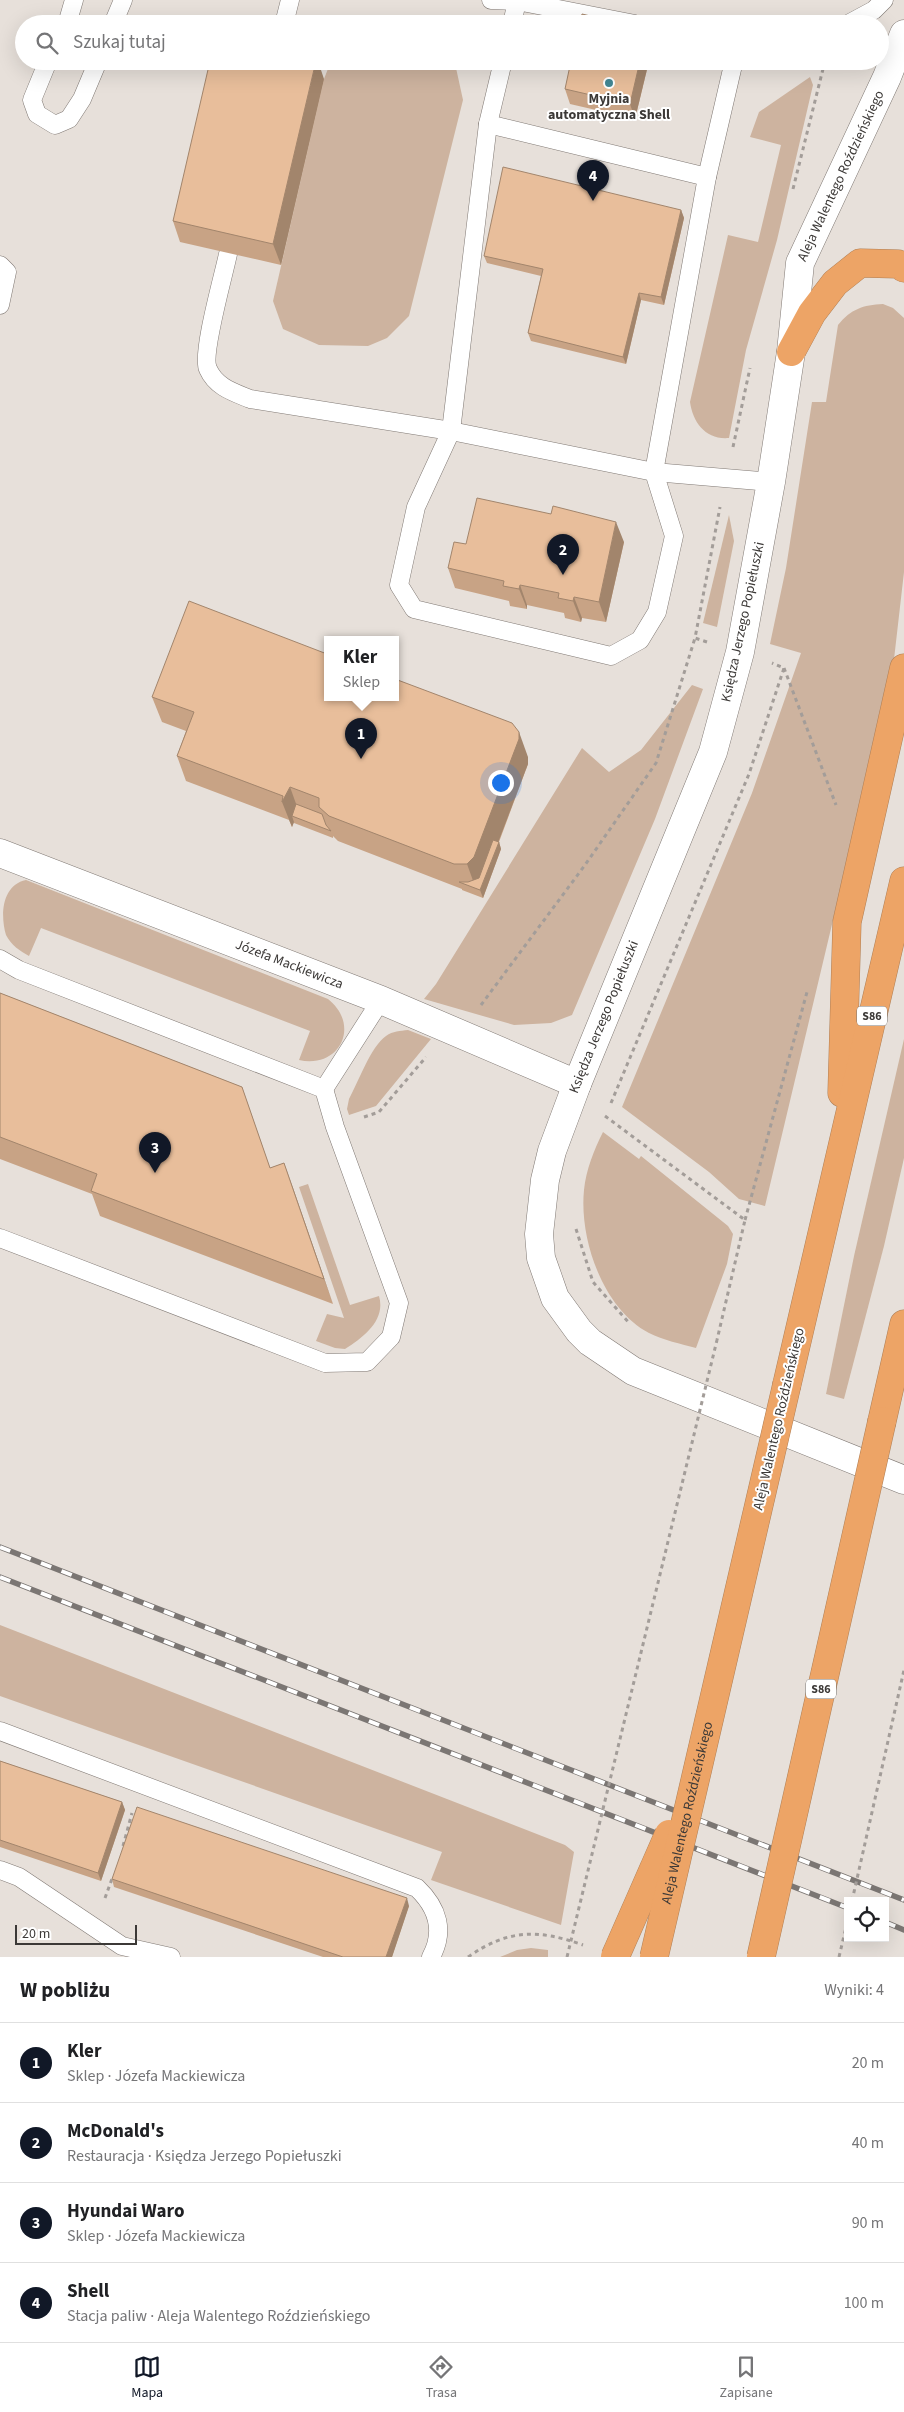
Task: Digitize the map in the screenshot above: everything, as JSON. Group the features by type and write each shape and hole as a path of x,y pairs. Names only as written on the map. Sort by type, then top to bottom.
{"highway":[{"path":"791,352 812,314 835,283 860,263 898,264 904,268"},
{"path":"841,1152 847,922 904,668"},
{"name":"Aleja Walentego Roździeńskiego","path":"654,1957 904,881"},
{"name":"S86","path":"761,1957 904,1324"},
{"path":"615,1957 695,1776"}],"street":[{"name":"Aleja Walentego Roździeńskiego","path":"791,352 800,262 887,77 904,34"},
{"name":"Księdza Jerzego Popiełuszki","path":"791,352 772,482 740,652 713,752 577,1084 552,1151 544,1180 539,1234 541,1258 555,1298 579,1331 604,1353 633,1371 904,1480"},
{"name":"Józefa Mackiewicza","path":"0,854 381,1000 455,1030 577,1084"}],"lane":[{"path":"70,15 74,0"},
{"path":"117,15 123,0"},
{"path":"286,15 290,0"},
{"path":"491,0 517,1 589,15"},
{"path":"865,15 874,10 884,0"},
{"path":"514,15 517,1"},
{"path":"44,70 32,100 37,114 56,124 69,119 82,99 94,70"},
{"path":"501,70 488,124 451,431 416,507 399,585 414,609 611,656 640,640 657,612 674,536 654,472 707,177 733,70"},
{"path":"488,124 707,177"},
{"path":"228,254 207,350 207,367 222,387 250,400 451,431 654,472 772,482"},
{"path":"0,265 7,272 0,305"},
{"path":"0,959 19,970 324,1089"},
{"path":"0,1238 325,1363 367,1362 391,1337 399,1303 335,1127 324,1089 381,1000"},
{"path":"0,1731 417,1888 433,1907 438,1920 439,1935 430,1957"},
{"path":"0,1870 19,1877 95,1928 121,1952 171,1957"}],"path":[{"path":"335,1127 379,1112 436,1044 473,1016 585,865 656,763 695,638"},
{"path":"784,668 824,767 839,814"},
{"path":"567,1957 745,1220 810,983"},
{"path":"605,1116 745,1220"},
{"path":"853,1897 904,1670"},
{"path":"120,1856 140,1784"},
{"path":"95,1928 114,1874"},
{"path":"468,1957 498,1939 517,1934 553,1935 590,1948"},
{"path":"839,1957 844,1936"}],"shaded area":[{"path":"328,70 456,70 463,100 409,316 387,338 368,346 319,345 283,329 273,301"},
{"path":"810,77 813,85 777,240 746,350 729,438 721,438 702,429 694,417 690,402 728,235 758,242 781,145 750,137 759,112"},
{"path":"883,304 893,308 904,318 904,572 893,668 765,1206 739,1199 709,1172 622,1107 752,793 801,653 770,644 786,568 812,402 826,402 838,325 848,315 858,309 869,305"},
{"path":"729,515 734,541 717,627 703,623"},
{"path":"692,685 703,689 655,819 572,1015 551,1023 514,1025 424,999 436,984 582,748 609,772 641,750"},
{"path":"26,880 328,999 338,1009 343,1021 344,1032 341,1043 335,1052 325,1058 313,1061 299,1060 310,1031 41,928 29,956 10,942 6,935 3,919 3,910 8,894 18,883"},
{"path":"408,1030 431,1039 376,1106 349,1115 347,1109 349,1099 375,1048 389,1034"},
{"path":"904,1039 904,1158 884,1246 844,1399 826,1394 854,1256"},
{"path":"603,1132 639,1159 641,1156 728,1226 733,1234 727,1264 696,1348 672,1342 649,1333 633,1322 607,1290 597,1271 590,1250 583,1209 587,1175"},
{"path":"308,1184 350,1305 379,1296 379,1313 372,1327 345,1349 335,1348 316,1341 327,1314 344,1318 299,1187"},
{"path":"0,1625 565,1845 574,1852 561,1925 431,1880 442,1852 0,1696"},
{"path":"531,1948 548,1950 548,1957 500,1957 517,1950"}],"building":[{"path":"208,70 314,70 273,244 173,221"},
{"path":"569,70 638,70 630,104 565,89"},
{"path":"503,167 681,210 661,297 639,293 623,357 528,333 543,269 484,256"},
{"path":"477,498 551,514 553,506 616,522 599,602 574,597 573,601 558,598 559,593 520,585 519,589 503,586 504,581 448,568 454,542 466,544"},
{"path":"189,601 324,653 324,701 399,701 399,681 512,723 519,732 519,739 474,857 467,864 454,864 329,816 319,807 319,798 290,787 282,802 283,796 177,756 194,712 152,697"},
{"path":"296,804 322,814 326,825 331,831 292,816"},
{"path":"493,840 499,842 480,890 459,882 468,882 479,878"},
{"path":"0,993 242,1087 270,1168 284,1163 324,1279 91,1191 97,1174 0,1137"},
{"path":"0,1761 122,1802 98,1873 0,1840"},
{"path":"137,1807 407,1898 386,1957 343,1957 112,1879"}],"railway":[{"path":"0,1547 904,1900"},
{"path":"0,1577 844,1906"},
{"path":"889,1924 904,1930"}],"place":[{"name":"Myjnia automatyczna Shell","path":"609,83"},
{"name":"Shell","path":"593,201"},
{"name":"McDonald's","path":"563,575"},
{"name":"Kler","path":"361,759"},
{"name":"Hyundai Waro","path":"155,1173"}]}
